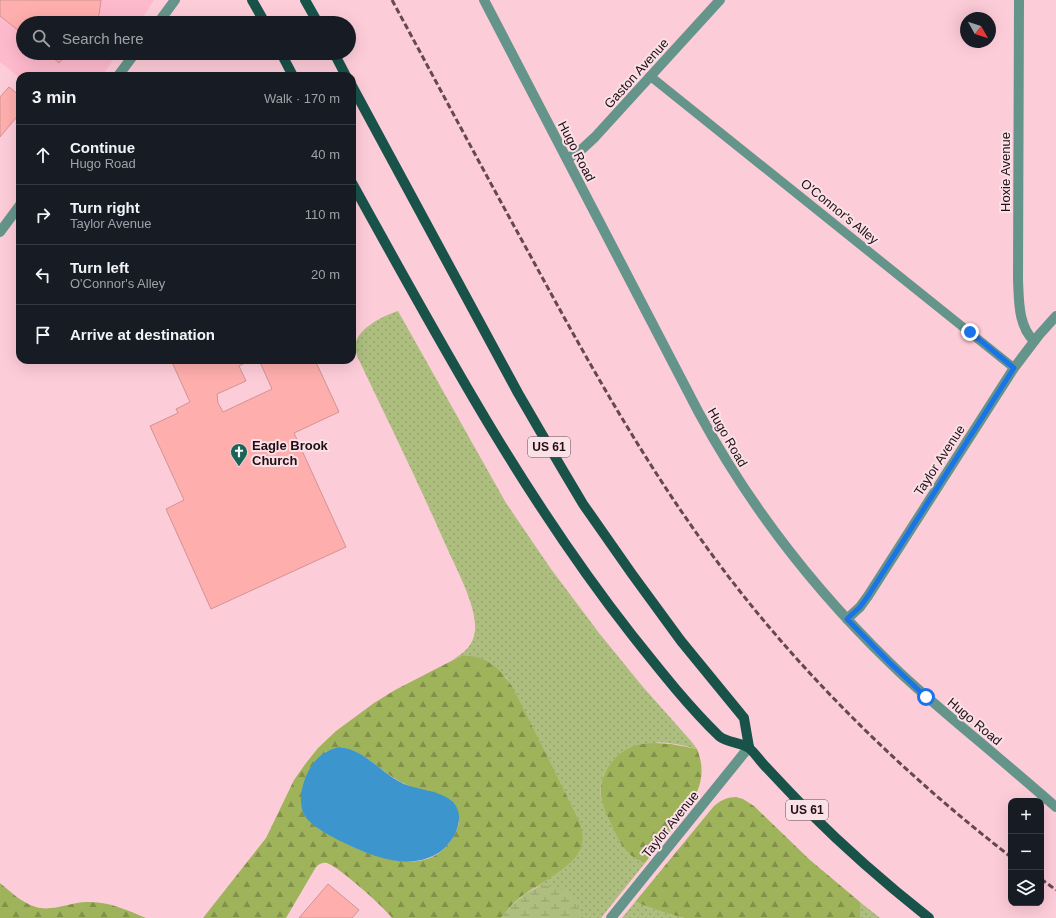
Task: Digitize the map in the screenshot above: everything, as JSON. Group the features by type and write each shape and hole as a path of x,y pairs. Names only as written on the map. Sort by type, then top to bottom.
{"main road":[{"path":"252,0 260,16"},
{"path":"305,0 314,16"},
{"path":"285,60 291,72"},
{"path":"338,60 344,72"},
{"name":"US 61","path":"356,93 539,432 583,504 628,568 681,641 744,718 749,747"},
{"name":"US 61","path":"356,190 476,403 529,489 576,559 636,639 704,720 722,738 749,747 830,833 887,884 929,918"}],"street":[{"path":"163,16 175,0"},
{"name":"Hugo Road","path":"484,0 699,413 752,502 784,544 847,619 885,658 926,697 1056,807"},
{"name":"Gaston Avenue","path":"567,159 581,150 595,137 720,0"},
{"name":"Hoxie Avenue","path":"1019,0 1018,280 1019,302 1023,322 1028,334 1034,341"},
{"path":"121,72 130,60"},
{"path":"0,232 16,210"},
{"name":"Taylor Avenue","path":"847,619 860,607 868,596 1014,368 1034,341 1056,316"},
{"name":"Taylor Avenue","path":"611,918 749,747"}],"lane":[{"name":"O'Connor's Alley","path":"650,76 1014,368"}],"shaded area":[{"path":"0,0 154,0 144,16 16,16 16,60 113,60 105,72 16,72 16,75 0,62"}],"green space":[{"path":"398,311 506,503 551,569 599,633 643,687 697,749 665,743 639,746 619,755 614,759 606,771 601,783 601,797 605,809 619,840 625,849 633,857 645,863 601,918 580,918 580,913 541,886 532,889 567,865 579,820 506,677 469,656 461,656 452,660 468,648 473,640 475,621 470,600 426,500 356,352 356,343 360,334 366,328 385,316"},
{"path":"461,656 478,657 492,664 498,669 513,688 579,820 583,841 579,852 574,859 558,872 518,899 501,918 392,918 351,879 333,866 326,863 316,867 286,918 203,918 266,838 294,780 318,748 336,731 374,703 395,690","holes":["339,747 357,752 387,774 403,783 447,798 459,823 451,841 439,853 426,859 410,862 377,856 345,843 318,828 309,821 305,816 325,752"]},
{"path":"655,743 671,744 697,749 701,761 702,771 698,791 693,800 674,827 645,863 633,857 622,845 604,808 601,788 605,773 614,759 620,754 634,746"},
{"path":"736,797 743,799 754,806 810,860 860,902 860,918 684,918 635,902 714,806 725,799"},
{"path":"0,883 21,900 36,907 55,908 81,902 95,902 117,907 146,918 0,918"},
{"path":"541,886 556,887 568,893 577,903 580,918 501,918 519,899"},
{"path":"635,902 662,912 684,918 622,918"},
{"path":"860,902 880,918 860,918"}],"water":[{"path":"339,747 364,756 402,783 442,795 453,802 457,808 459,822 454,836 445,848 440,852 422,860 406,862 392,860 379,857 350,846 327,834 310,822 305,816 301,802 301,794 306,777 313,763 320,756"}],"building":[{"path":"0,0 101,0 98,16 16,16 16,29 0,16"},
{"path":"9,87 16,93 16,118 0,137 0,97"},
{"name":"Eagle Brook Church","path":"173,364 243,364 239,366 246,381 217,394 218,403 223,412 272,389 261,364 317,364 339,412 294,433 346,547 211,609 166,509 184,500 150,426 178,413 176,409 190,402"},
{"path":"328,884 359,910 352,918 299,918"}],"railway":[{"path":"392,0 588,360 650,464 695,531 764,621 841,706 881,746 923,784 1008,855"},
{"path":"1044,881 1056,890"}],"place":[{"name":"Eagle Brook Church","path":"239,467"}],"route":[{"path":"926,697 866,640 847,619 860,607 868,596 928,500 1014,368 970,332"}]}
